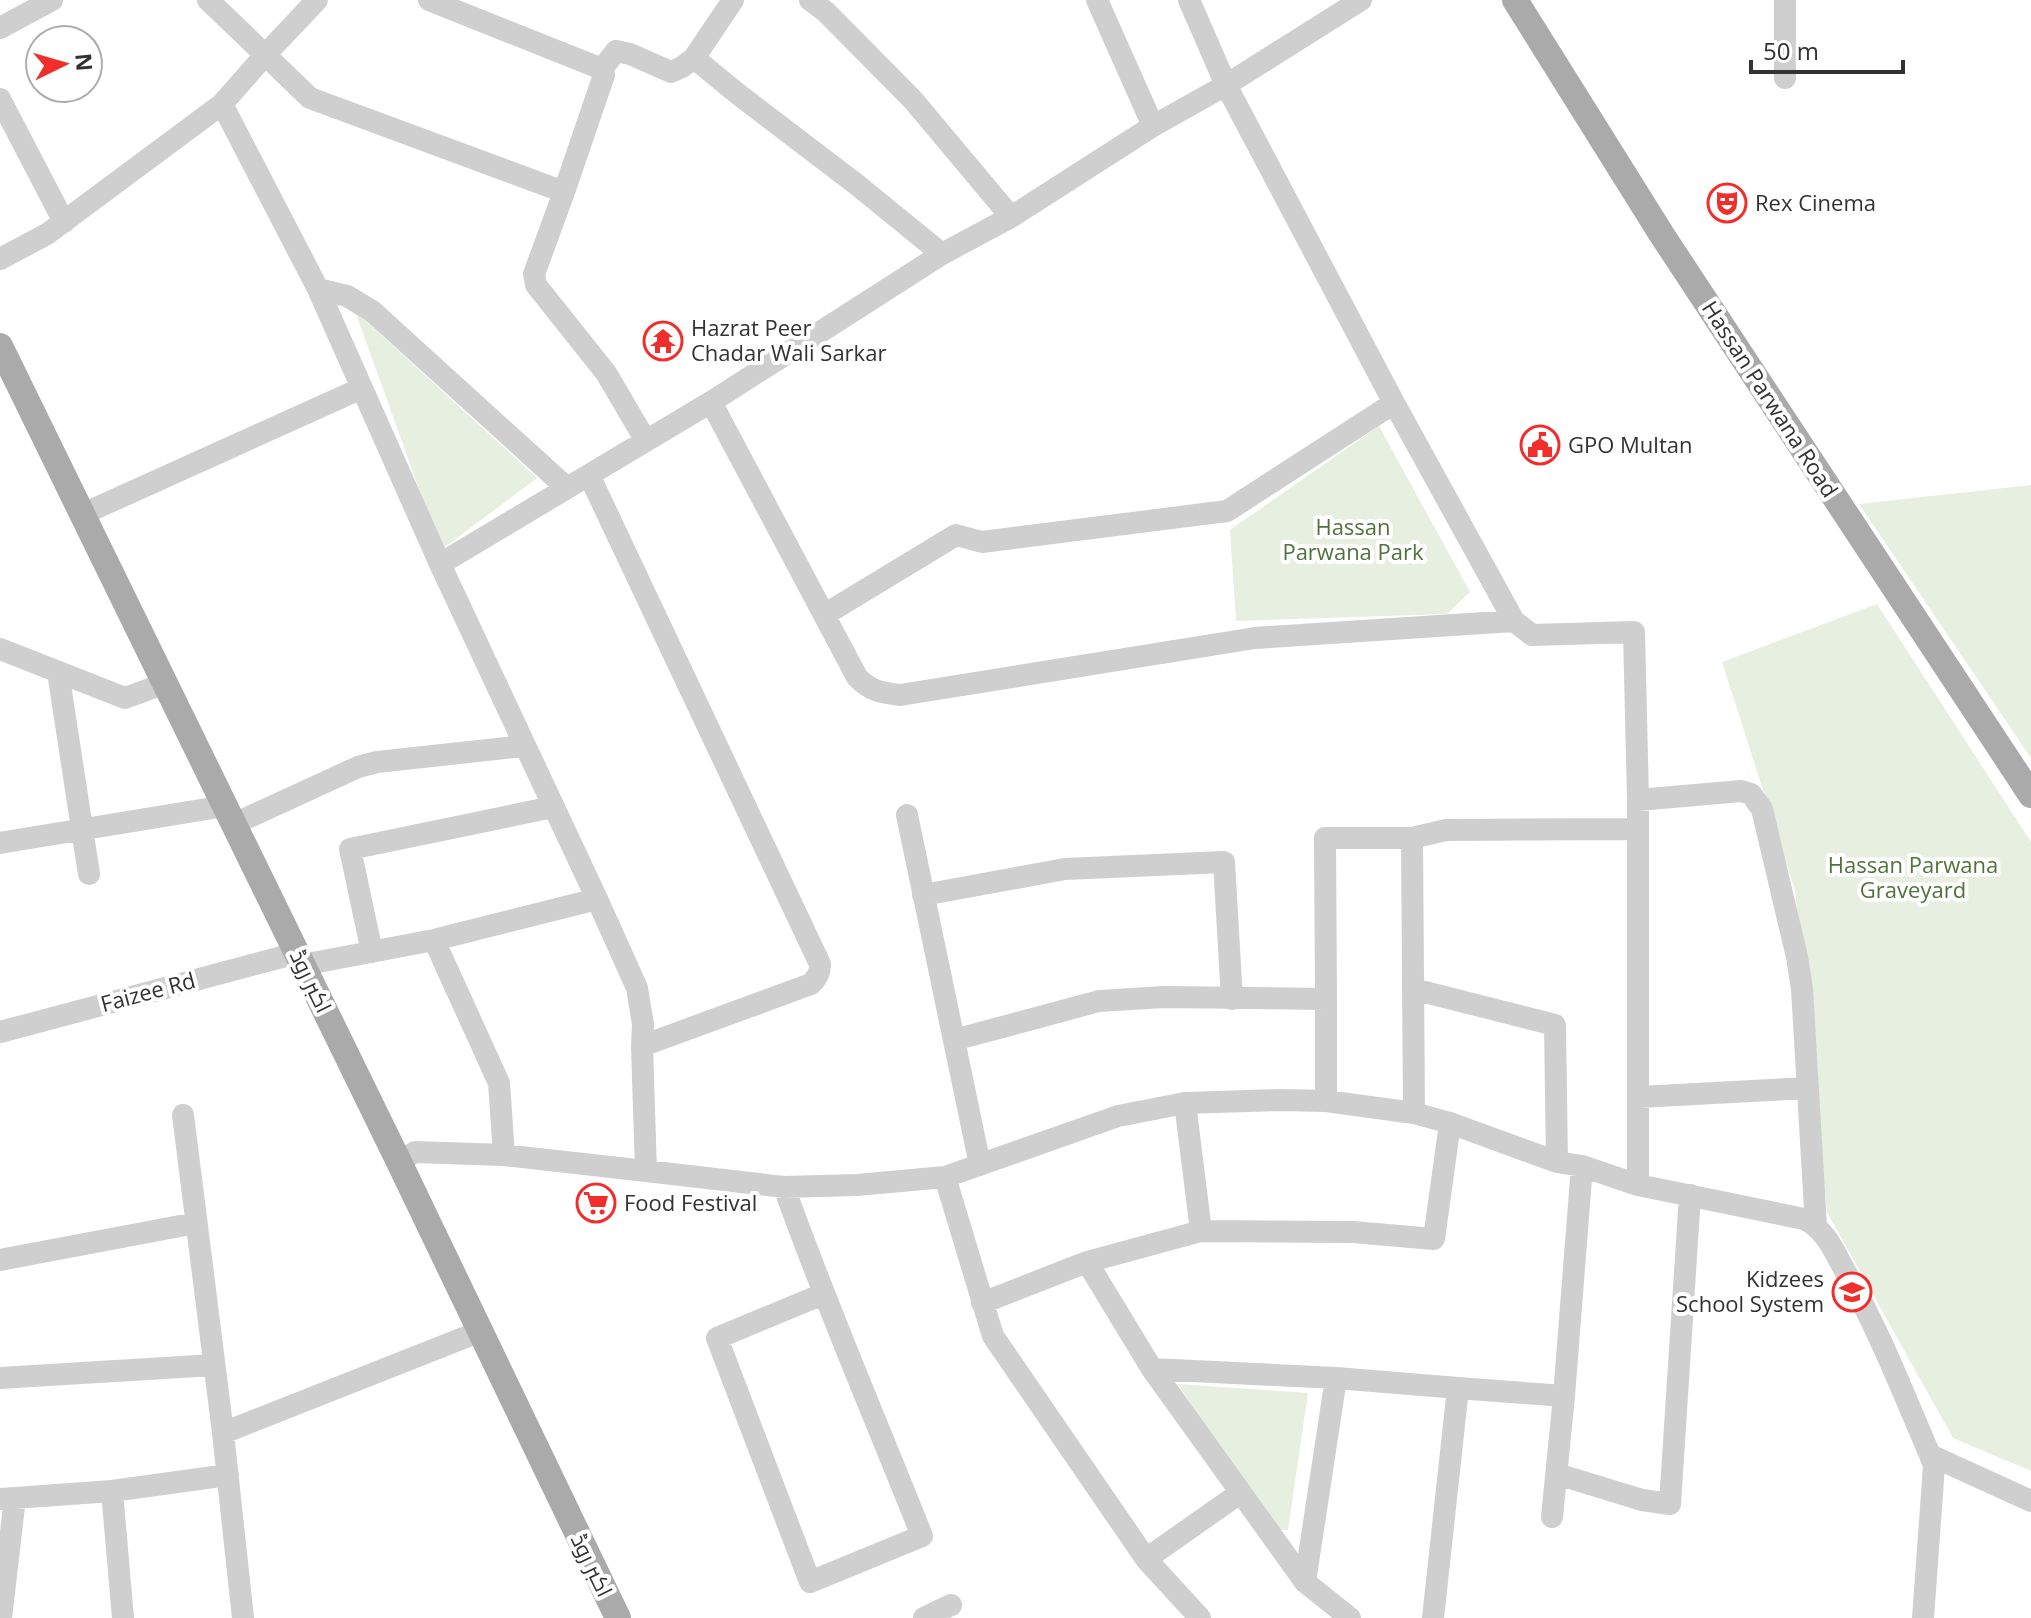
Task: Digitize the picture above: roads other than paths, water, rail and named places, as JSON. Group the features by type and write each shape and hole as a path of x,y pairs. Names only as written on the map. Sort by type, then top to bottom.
{"main road":[{"name":"Hassan Parwana Road","path":"1515,0 1662,235 2031,795"},
{"name":"اکبر روڈ","path":"0,346 618,1618"}],"street":[{"path":"0,28 52,0"},
{"path":"208,0 305,94 316,100 564,192"},
{"path":"0,259 47,234 222,104 317,0"},
{"path":"429,0 602,69 604,75 534,279 542,294 606,373 646,441"},
{"path":"602,69 616,51 671,72 682,67 694,58 733,0"},
{"path":"1097,0 1153,126"},
{"path":"1189,0 1226,85 1394,403 1514,621 1532,635 1634,632 1638,800 1638,1185"},
{"path":"440,564 711,402 942,254 1011,217 1153,126 1226,85 1361,0"},
{"path":"1785,0 1785,78"},
{"path":"824,4 913,100 1011,217"},
{"path":"694,58 942,254"},
{"path":"0,99 64,222"},
{"path":"222,104 318,289 440,564 637,988 643,1024 646,1171"},
{"path":"318,289 347,296 372,311 567,488"},
{"path":"83,514 362,388"},
{"path":"711,402 857,677 871,689 900,695 1255,638 1514,621"},
{"path":"824,615 956,535 982,542 1227,511 1394,403"},
{"path":"589,475 820,964 817,978 811,984 642,1046"},
{"path":"0,649 125,698 166,683"},
{"path":"58,672 89,874"},
{"path":"0,843 80,828 230,815 377,762 524,746"},
{"path":"1638,800 1741,791 1751,794 1762,809 1797,957 1805,1022 1816,1226"},
{"path":"372,952 350,849 553,807"},
{"path":"907,815 980,1165"},
{"path":"1326,1101 1325,838 1412,838 1446,830 1638,829"},
{"path":"1412,838 1414,1113"},
{"path":"923,895 1065,869 1224,862 1232,999"},
{"name":"Faizee Rd","path":"0,1032 300,959 372,952 434,940 597,899"},
{"path":"434,940 499,1083 504,1155"},
{"path":"1413,989 1555,1025 1557,1162"},
{"path":"954,1040 1099,1001 1164,997 1326,999"},
{"path":"1639,1097 1808,1088"},
{"path":"399,1162 415,1152 504,1155 784,1187 857,1185 945,1177 1118,1116 1185,1103 1326,1101 1414,1113 1557,1162 1582,1166 1638,1185 1804,1219 1816,1226 1831,1244 1868,1310 1934,1466 1923,1618"},
{"path":"1185,1103 1201,1231"},
{"path":"183,1115 243,1618"},
{"path":"982,1303 1087,1262 1201,1231 1353,1232 1434,1239 1450,1123"},
{"path":"1552,1517 1582,1166"},
{"path":"945,1177 993,1336 1146,1559 1200,1618"},
{"path":"784,1187 823,1294 922,1536 810,1582 717,1338 823,1294"},
{"path":"1557,1474 1642,1500 1670,1504 1690,1195"},
{"path":"0,1260 196,1223"},
{"path":"1087,1262 1152,1369 1305,1582 1350,1618"},
{"path":"223,1433 481,1331"},
{"path":"0,1378 214,1365"},
{"path":"1152,1369 1336,1378 1564,1396"},
{"path":"1305,1582 1336,1378"},
{"path":"1433,1618 1458,1388"},
{"path":"1930,1455 2031,1501"},
{"path":"1,1618 8,1498 112,1491 228,1475"},
{"path":"112,1491 123,1618"},
{"path":"1146,1559 1240,1493"},
{"path":"924,1618 951,1605"}],"place":[{"name":"Rex Cinema","path":"1727,203"},
{"name":"Hazrat Peer Chadar Wali Sarkar","path":"663,341"},
{"name":"GPO Multan","path":"1540,445"},
{"name":"Food Festival","path":"596,1203"},
{"name":"Kidzees School System","path":"1852,1292"}],"park label":[{"name":"Hassan Parwana Park","path":"1353,540"},
{"name":"Hassan Parwana Graveyard","path":"1913,878"}]}
